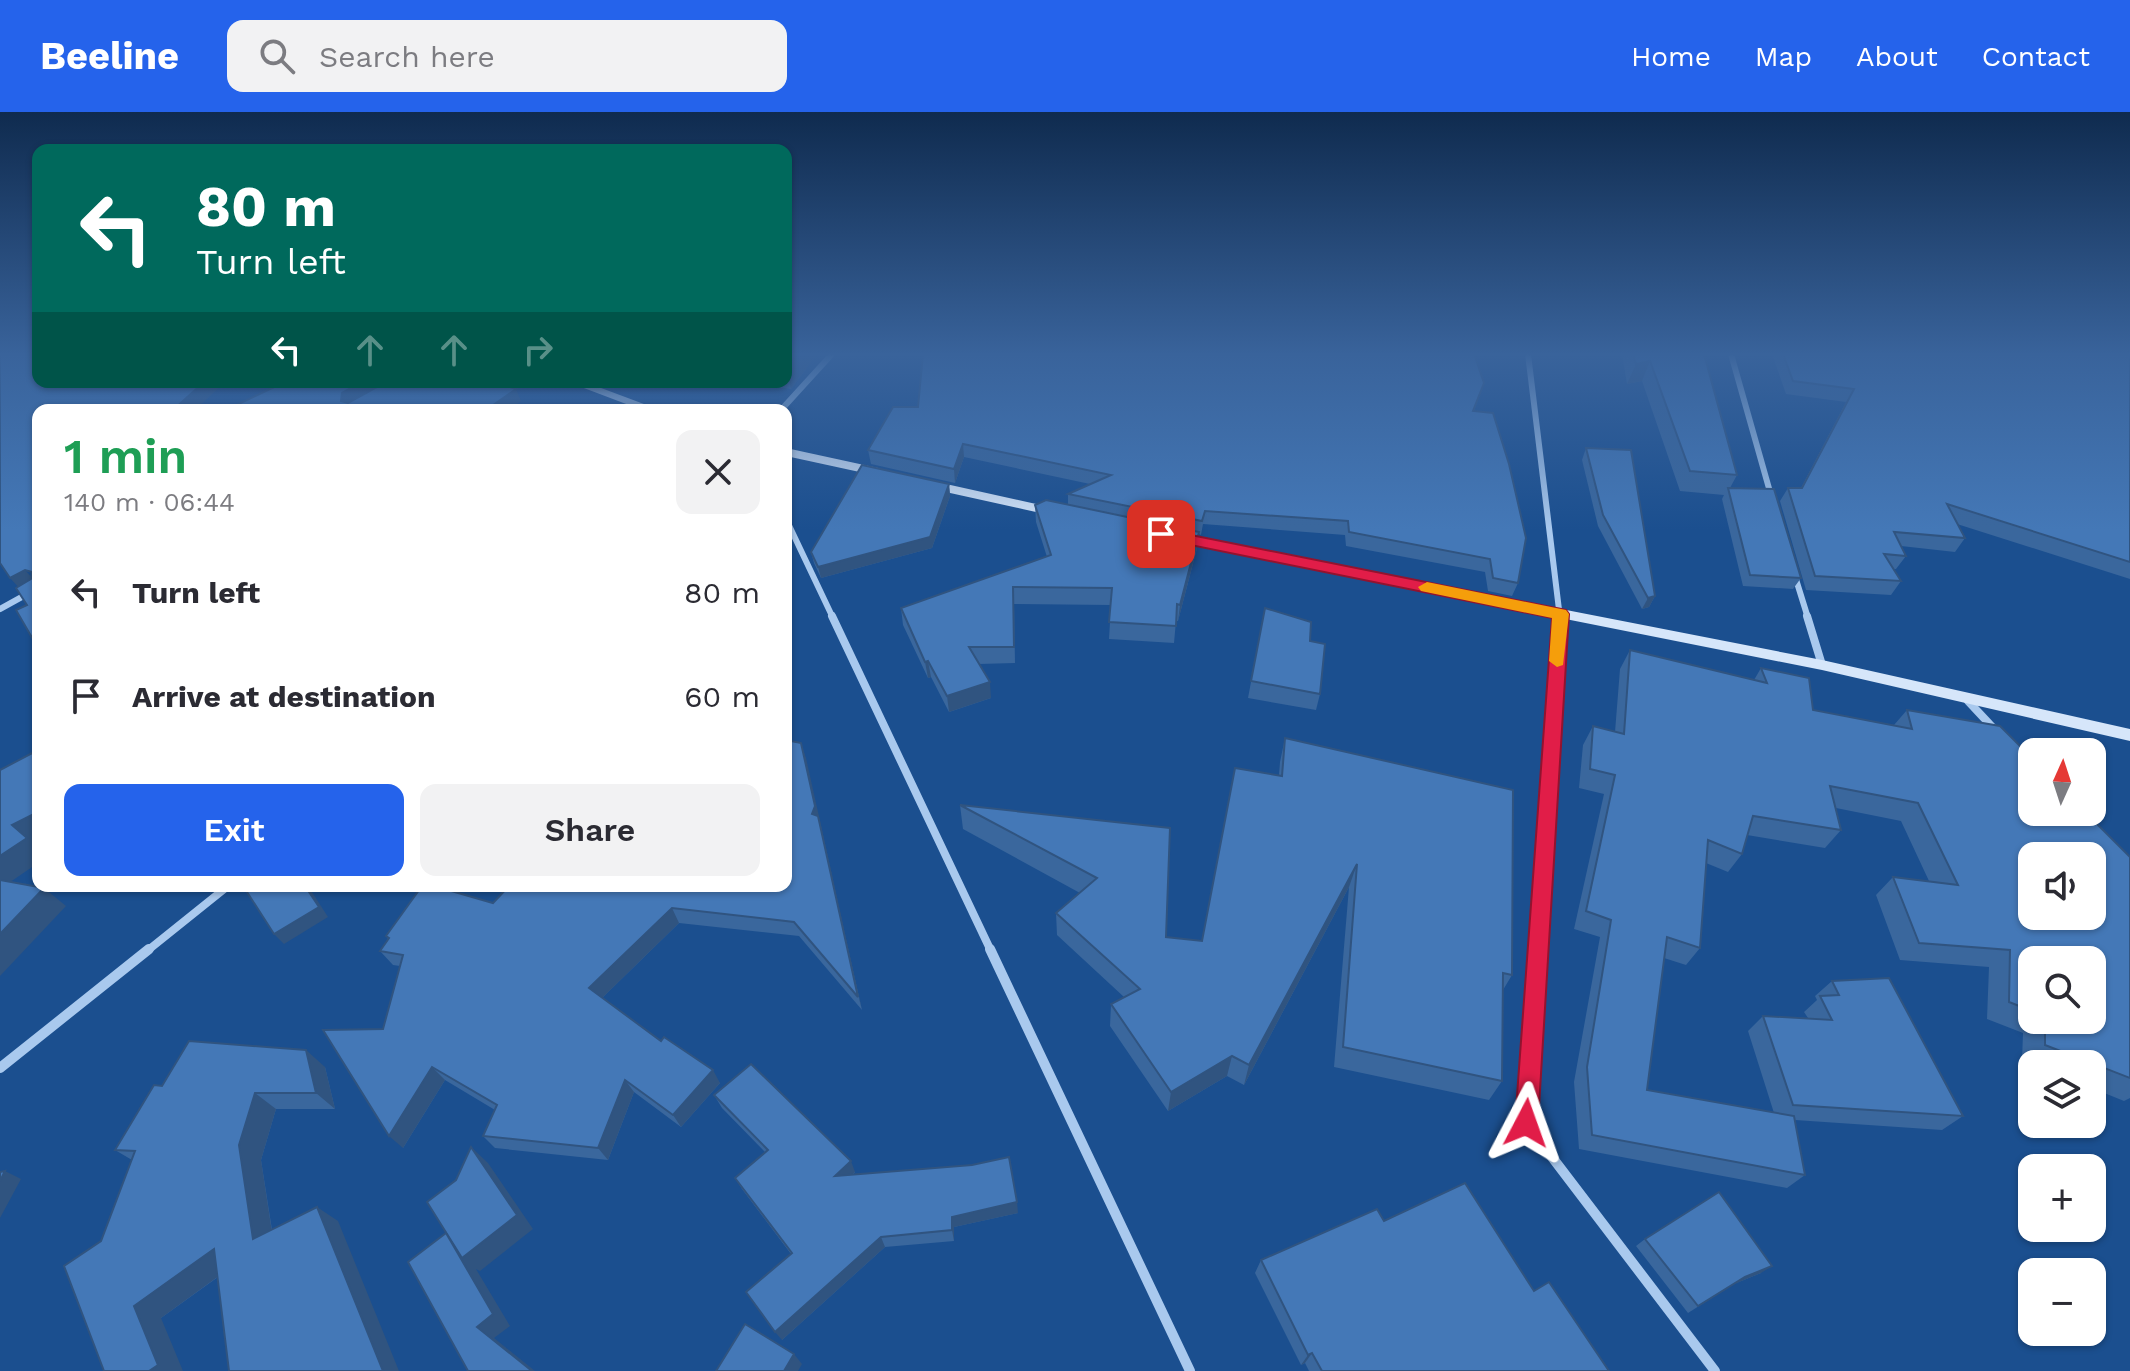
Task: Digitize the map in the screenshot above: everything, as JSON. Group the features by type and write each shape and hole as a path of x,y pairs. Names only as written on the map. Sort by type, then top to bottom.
{"main road":[{"path":"792,453 1074,516"},
{"path":"1165,535 1822,665 1968,701 2130,735"}],"street":[{"path":"1535,413 1560,614 1526,1123 1715,1371"},
{"path":"1748,413 1774,505"},
{"path":"792,532 1190,1371"},
{"path":"1791,563 1822,665"},
{"path":"0,609 32,591"},
{"path":"1968,701 2000,735"},
{"path":"0,1068 220,892"}],"building":[{"path":"0,413 32,413 32,572 25,570 10,578 0,563"},
{"path":"890,413 1493,413 1509,464 1526,538 1518,583 1493,578 1490,559 1349,532 1348,521 1205,511 1202,521 1068,494 1111,475 963,444 954,469 868,450"},
{"path":"1669,413 1720,413 1737,475 1690,471"},
{"path":"1842,413 2130,413 2130,562 1947,504 1965,538 1894,532 1906,556 1884,554 1901,581 1815,576 1788,488 1802,488"},
{"path":"1586,448 1631,450 1655,596 1648,598 1603,515"},
{"path":"862,465 949,484 930,537 818,567 811,552"},
{"path":"1728,488 1774,489 1801,578 1750,575"},
{"path":"1046,500 1199,532 1180,605 1177,604 1176,626 1109,622 1112,588 1013,587 1014,647 969,647 990,682 947,696 928,661 925,662 901,608 1051,555 1035,505"},
{"path":"32,572 32,638 16,610 27,605 16,588 31,579"},
{"path":"1265,608 1311,622 1310,641 1325,644 1320,694 1251,681"},
{"path":"1630,650 1767,683 1761,668 1809,678 1813,710 1912,729 1907,710 2000,726 2018,744 2018,826 2099,826 2130,857 2130,1078 2106,1069 2106,1050 2058,1050 2045,1045 2045,1034 2106,1034 2106,946 2018,946 2018,1006 2009,1002 2010,950 1919,943 1893,877 1958,885 1918,803 1830,786 1841,830 1753,816 1742,854 1708,840 1700,948 1667,937 1647,1090 1794,1116 1805,1175 1592,1135 1587,1067 1611,920 1586,911 1615,775 1590,769 1593,726 1624,734"},
{"path":"1285,738 1513,790 1512,975 1503,973 1502,1081 1343,1047 1357,864 1249,1065 1232,1056 1171,1092 1111,1004 1140,989 1056,913 1097,878 960,805 1170,828 1166,937 1202,941 1235,768 1282,776"},
{"path":"792,741 801,743 815,806 812,814 818,816 858,997 794,922 672,908 589,988 661,1041 664,1037 713,1070 673,1115 625,1080 598,1148 483,1136 497,1105 432,1067 389,1136 323,1030 383,1029 403,955 380,951 389,938 386,936 418,892 455,892 493,903 503,892 792,892"},
{"path":"32,753 32,815 12,825 27,838 0,856 0,770"},
{"path":"0,880 32,886 32,892 40,892 0,934"},
{"path":"247,892 309,892 319,907 274,934"},
{"path":"1889,978 1963,1116 1793,1105 1763,1016 1832,1020 1820,996 1839,995 1832,981"},
{"path":"189,1041 306,1050 316,1093 255,1093 239,1145 253,1239 317,1207 383,1371 229,1371 214,1249 134,1306 158,1365 149,1371 104,1371 64,1266 101,1241 135,1151 115,1150 154,1085 162,1086"},
{"path":"751,1064 851,1161 835,1176 972,1165 1009,1157 1017,1202 952,1217 952,1230 881,1237 775,1332 746,1292 792,1253 735,1178 768,1150 714,1095"},
{"path":"471,1147 517,1215 462,1258 427,1202 456,1180"},
{"path":"1465,1183 1534,1291 1549,1282 1609,1371 1322,1371 1312,1353 1308,1355 1261,1260 1377,1209 1384,1221"},
{"path":"1719,1192 1772,1266 1745,1277 1698,1306 1645,1239"},
{"path":"446,1233 493,1314 477,1327 532,1371 468,1371 408,1262"},
{"path":"745,1324 794,1354 784,1371 716,1371"}],"slow traffic":[{"path":"1427,587 1560,614 1557,661"}],"route":[{"path":"1161,534 1560,614 1526,1123"}]}
